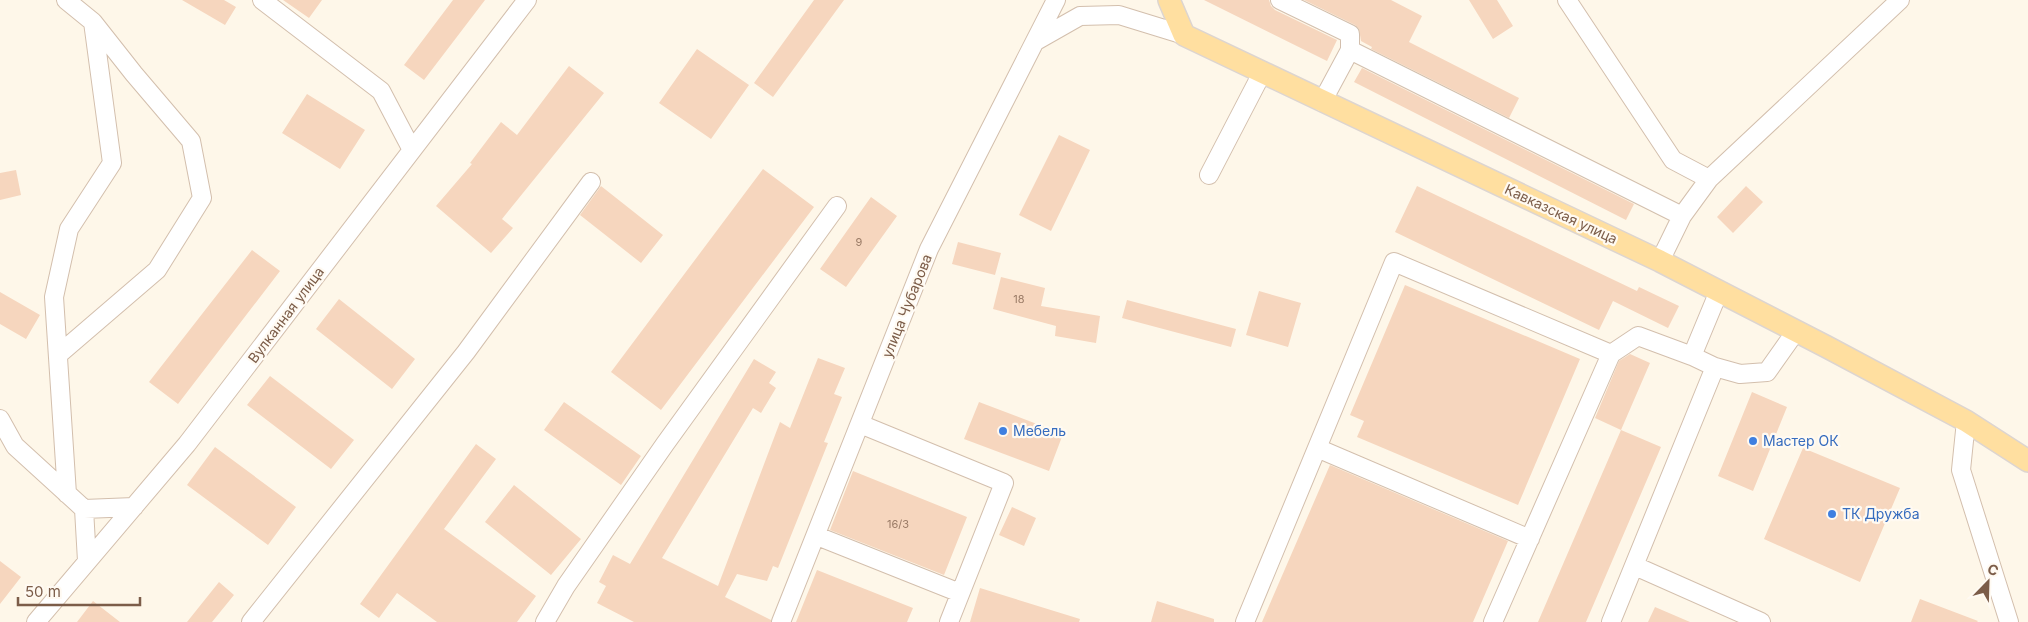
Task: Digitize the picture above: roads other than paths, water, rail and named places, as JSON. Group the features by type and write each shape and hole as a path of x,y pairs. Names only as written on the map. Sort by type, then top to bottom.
{"main road":[{"path":"1170,0 1184,35"},
{"name":"Кавказская улица","path":"1184,35 1660,261 1966,422 2028,461"}],"street":[{"path":"58,356 157,270 202,198 191,141 92,22 66,0"},
{"path":"262,0 381,91 412,150"},
{"name":"Вулканная улица","path":"36,622 187,444 527,0"},
{"name":"улица Чубарова","path":"781,622 929,250 1056,0"},
{"path":"1280,0 1350,34 1350,50 1322,102"},
{"path":"1567,0 1673,160 1710,179"},
{"path":"1660,261 1682,216 1710,179 1900,0"},
{"path":"1036,41 1080,16 1119,15 1184,35"},
{"path":"67,494 54,297 69,229 112,163 92,22"},
{"path":"1350,50 1682,216"},
{"path":"1209,175 1262,73"},
{"path":"251,622 466,352 591,182"},
{"path":"545,622 566,586 615,515 837,206"},
{"path":"1245,622 1394,262 1611,354"},
{"path":"1692,356 1719,291"},
{"path":"1493,622 1611,354 1638,336 1692,356 1715,367 1740,374 1767,372 1796,331"},
{"path":"1611,622 1715,367"},
{"path":"0,419 14,446 84,510 87,562"},
{"path":"1966,422 1961,470 2009,622"},
{"path":"860,424 1004,483 949,622"},
{"path":"1317,448 1530,539"},
{"path":"84,510 134,507"},
{"path":"816,536 960,593"},
{"path":"1635,566 1724,614 1761,622"}],"place":[{"name":"Мебель","path":"1003,431"},
{"name":"Мастер ОК","path":"1753,441"},
{"name":"ТК Дружба","path":"1832,514"}]}
